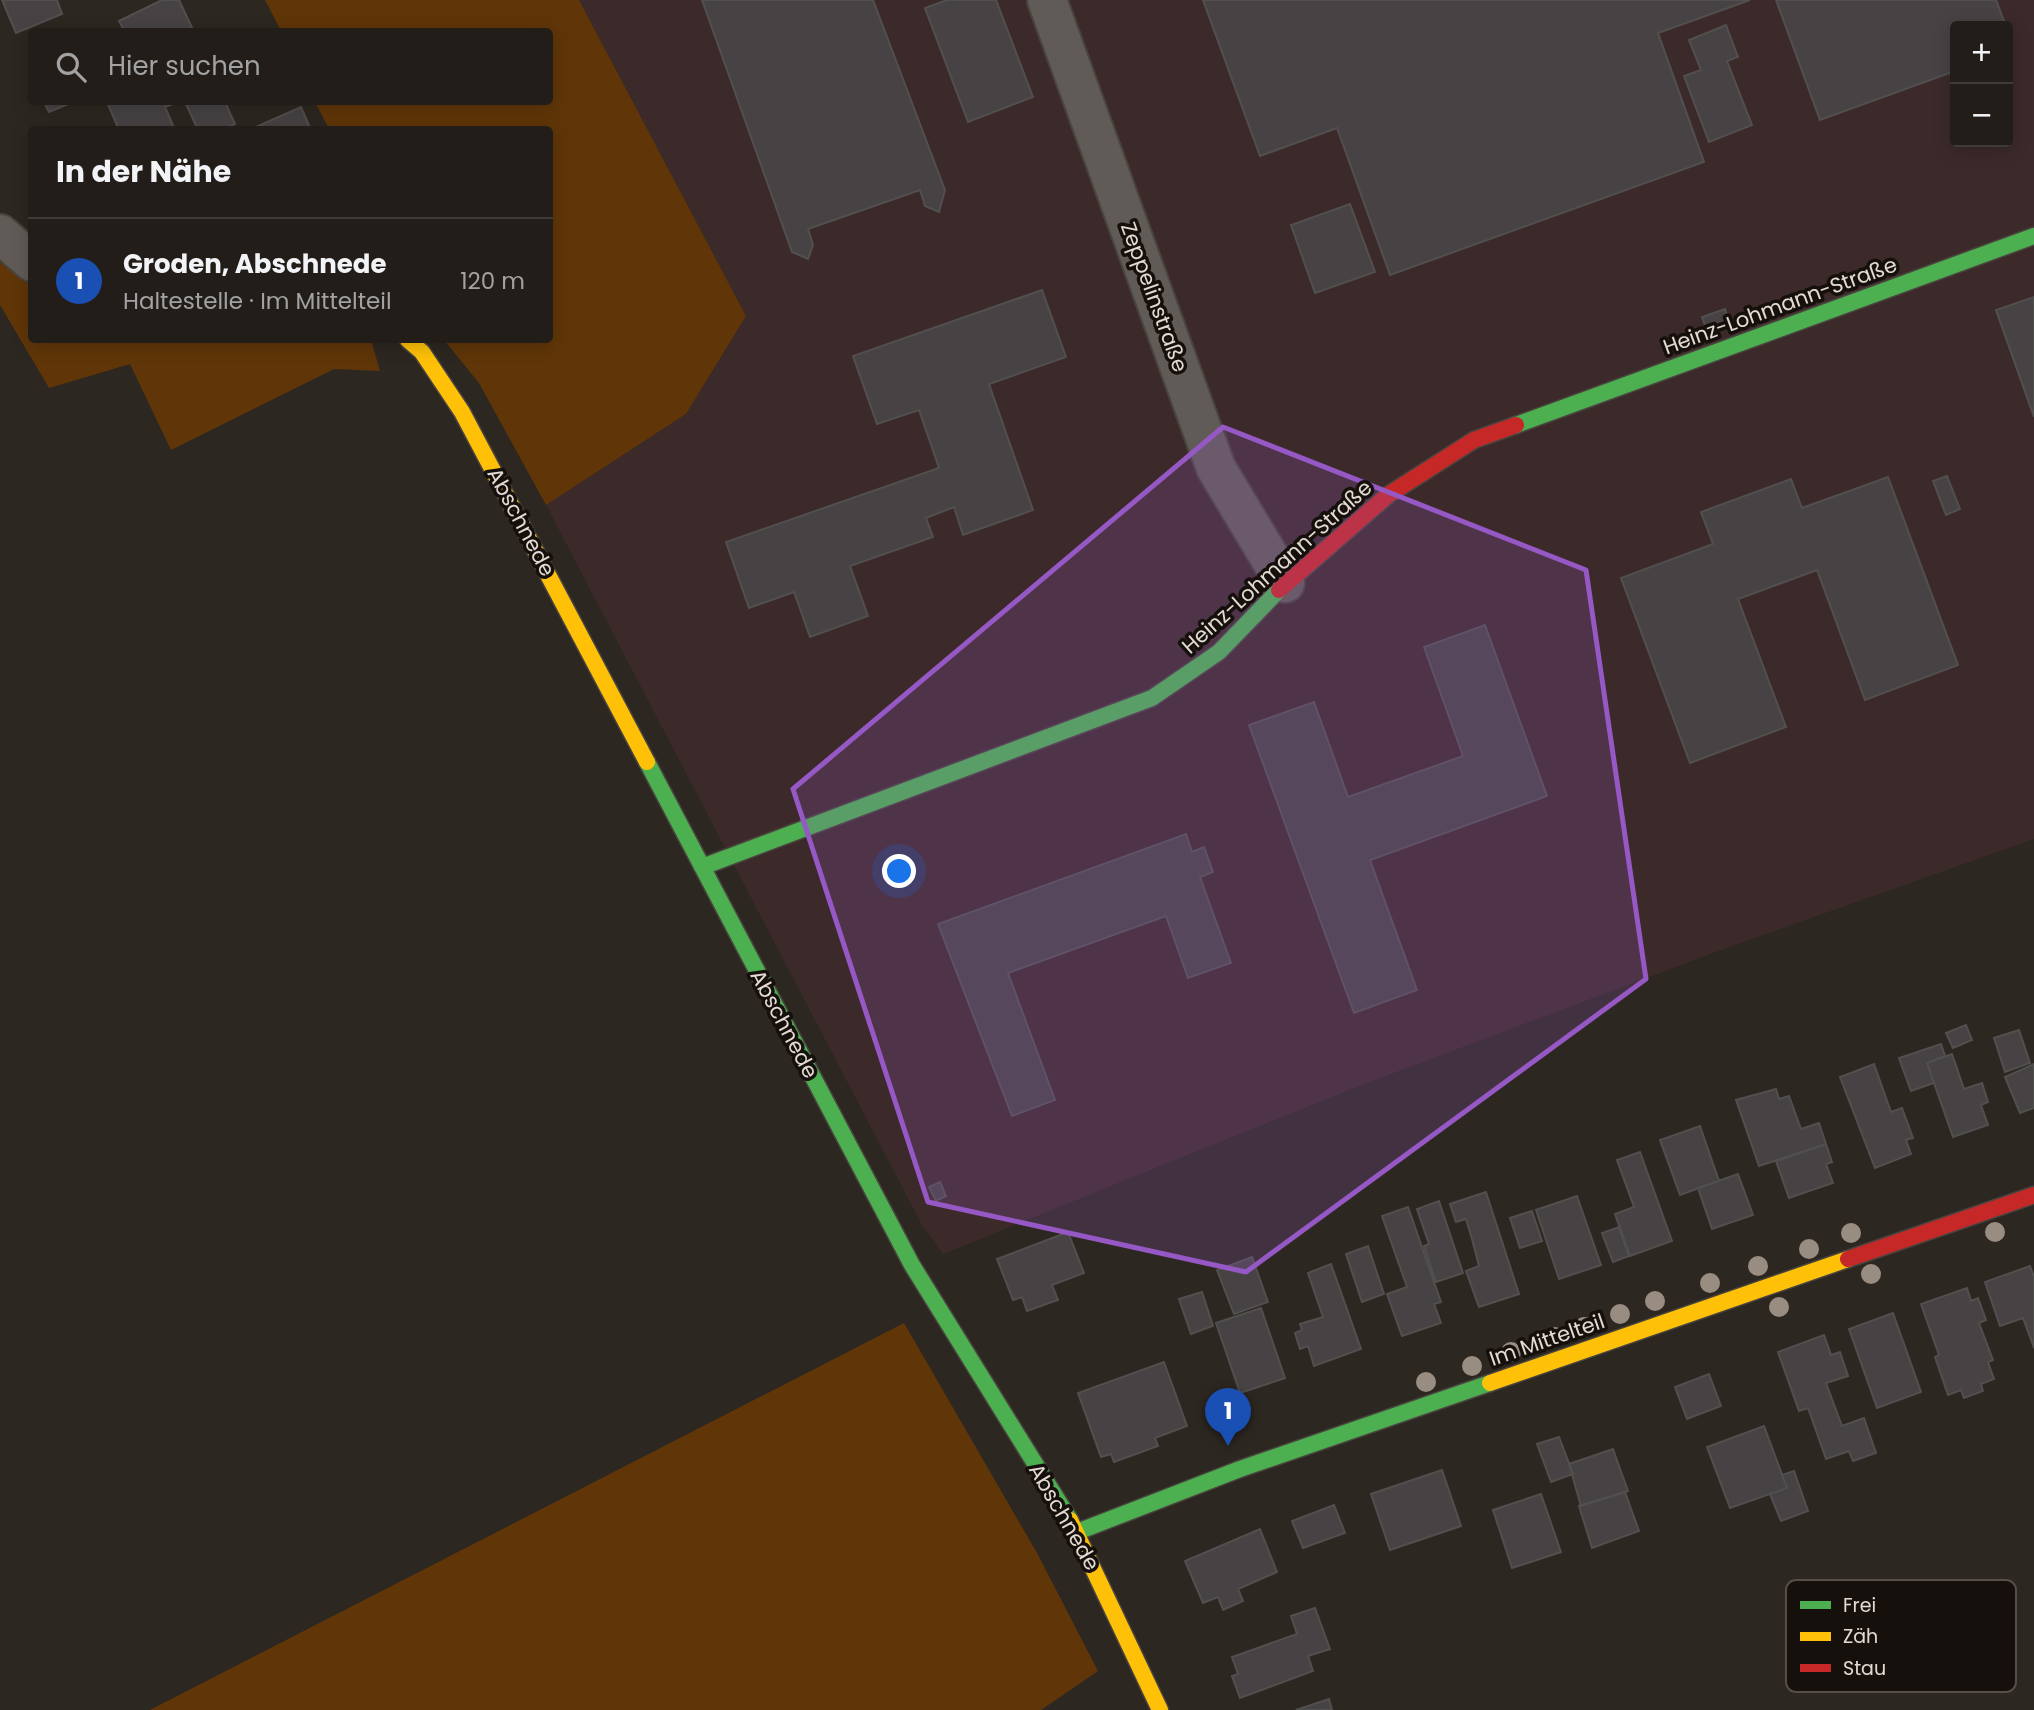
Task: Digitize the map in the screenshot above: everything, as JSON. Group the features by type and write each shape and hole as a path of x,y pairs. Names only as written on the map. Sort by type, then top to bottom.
{"street":[{"name":"Zeppelinstraße","path":"1047,0 1216,468 1285,583"},
{"path":"0,234 28,258"},
{"name":"Heinz-Lohmann-Straße","path":"702,867 1152,698 1219,652 1285,583 1388,495 1474,440 2034,236"},
{"name":"Abschnede","path":"412,343 422,352 462,412 912,1265 1077,1532 1160,1710"},
{"name":"Im Mittelteil","path":"1077,1532 1240,1469 2034,1195"}],"highlighted area":[{"path":"1223,427 1586,570 1646,979 1246,1272 928,1202 793,789"}],"shaded area":[{"path":"265,0 579,0 746,316 686,414 546,505 479,383 446,343 553,343 553,126 327,126 317,105 553,105 553,28 279,28"},
{"path":"579,0 2034,0 2034,839 1721,950 1354,1088 943,1254 922,1225 546,505 686,414 746,316"},
{"path":"0,262 28,284 28,343 372,343 380,371 334,369 171,450 130,364 49,388 0,305"},
{"path":"904,1323 1037,1553 1098,1671 1041,1710 150,1710"}],"building":[{"path":"2,0 57,0 62,14 16,33"},
{"path":"162,0 179,0 192,28 123,28 119,21"},
{"path":"702,0 873,0 945,190 939,212 925,206 920,190 808,229 813,245 808,259 792,252"},
{"path":"947,0 996,0 1033,97 968,122 925,8"},
{"path":"1203,0 1750,0 1658,33 1704,162 1390,275 1337,128 1260,156"},
{"path":"1776,0 1996,0 2004,21 1950,21 1950,73 1820,120"},
{"path":"1726,25 1738,57 1727,61 1752,125 1709,142 1684,76 1701,70 1689,40"},
{"path":"46,105 66,105 49,112"},
{"path":"108,105 170,105 165,107 173,126 117,126"},
{"path":"186,105 226,105 235,124 231,126 196,126"},
{"path":"301,107 309,126 258,126"},
{"path":"1350,204 1375,272 1315,293 1291,225"},
{"path":"1042,290 1066,357 989,384 1033,510 963,535 954,507 926,518 933,537 850,566 868,616 810,637 794,592 749,608 726,542 939,468 919,410 877,424 853,356"},
{"path":"2034,297 2034,417 1996,310"},
{"path":"1725,309 1729,322 1707,331 1702,317"},
{"path":"1947,476 1960,509 1946,515 1933,481"},
{"path":"1888,477 1958,665 1865,700 1817,570 1738,599 1786,727 1690,763 1621,578 1713,544 1701,512 1791,479 1802,508"},
{"path":"1485,625 1547,796 1370,860 1417,990 1354,1013 1249,725 1314,702 1348,797 1463,756 1424,647"},
{"path":"1186,834 1192,852 1204,847 1213,872 1200,877 1231,963 1188,978 1166,916 1008,973 1055,1100 1012,1116 938,924"},
{"path":"1966,1025 1972,1040 1953,1048 1946,1033"},
{"path":"2019,1030 2030,1063 2005,1072 1994,1038"},
{"path":"1941,1044 1945,1056 1927,1063 1934,1083 1911,1091 1899,1058"},
{"path":"1952,1054 1964,1089 1982,1083 1988,1102 1981,1105 1988,1125 1953,1137 1927,1063"},
{"path":"1874,1064 1891,1112 1902,1108 1913,1138 1906,1140 1911,1154 1875,1168 1840,1077"},
{"path":"2034,1064 2034,1108 2020,1113 2005,1077"},
{"path":"1776,1089 1779,1099 1789,1096 1801,1129 1819,1123 1826,1144 1759,1166 1736,1100"},
{"path":"1700,1126 1719,1181 1680,1195 1660,1140"},
{"path":"1826,1144 1832,1162 1826,1164 1833,1183 1789,1198 1776,1161"},
{"path":"1640,1152 1672,1241 1630,1256 1615,1214 1634,1207 1617,1160"},
{"path":"1738,1174 1753,1215 1712,1229 1698,1188"},
{"path":"940,1182 946,1196 936,1201 929,1187"},
{"path":"1486,1192 1519,1294 1479,1307 1466,1271 1479,1266 1472,1239 1466,1219 1456,1222 1450,1204"},
{"path":"1577,1196 1601,1265 1559,1279 1536,1210"},
{"path":"1439,1201 1463,1273 1436,1282 1424,1246 1429,1244 1417,1209"},
{"path":"1408,1207 1441,1302 1434,1304 1441,1323 1402,1336 1387,1294 1407,1287 1382,1216"},
{"path":"1532,1211 1542,1241 1520,1248 1510,1218"},
{"path":"1619,1227 1629,1256 1613,1262 1602,1233"},
{"path":"1068,1232 1084,1273 1052,1285 1058,1300 1027,1311 1022,1297 1013,1300 997,1259"},
{"path":"1368,1246 1384,1294 1362,1302 1346,1254"},
{"path":"1252,1257 1268,1302 1234,1314 1217,1270"},
{"path":"1331,1264 1361,1349 1314,1366 1308,1346 1300,1349 1295,1333 1302,1330 1300,1324 1323,1317 1308,1273"},
{"path":"2030,1266 2034,1277 2034,1348 2023,1318 2000,1326 1985,1282"},
{"path":"1967,1288 1971,1301 1978,1298 1986,1320 1979,1323 1993,1360 1988,1362 1994,1379 1981,1384 1983,1391 1964,1398 1961,1390 1948,1395 1935,1357 1939,1355 1921,1304"},
{"path":"1202,1292 1213,1326 1191,1334 1179,1299"},
{"path":"1261,1308 1285,1378 1240,1393 1216,1323"},
{"path":"1893,1313 1921,1392 1877,1408 1849,1329"},
{"path":"1824,1335 1831,1355 1840,1352 1848,1376 1826,1383 1842,1426 1864,1418 1876,1453 1853,1461 1849,1451 1826,1459 1808,1408 1799,1411 1778,1352"},
{"path":"1164,1362 1187,1426 1155,1438 1158,1446 1114,1462 1111,1454 1101,1457 1078,1393"},
{"path":"1709,1374 1721,1406 1687,1419 1675,1387"},
{"path":"1764,1426 1787,1488 1730,1508 1707,1447"},
{"path":"1559,1437 1573,1474 1551,1482 1537,1444"},
{"path":"1613,1449 1628,1491 1581,1506 1569,1464"},
{"path":"1442,1470 1461,1526 1390,1550 1371,1494"},
{"path":"1794,1471 1808,1511 1781,1521 1770,1494 1787,1488 1782,1475"},
{"path":"1625,1492 1639,1531 1592,1548 1579,1506"},
{"path":"1541,1494 1561,1552 1512,1568 1493,1510"},
{"path":"1334,1505 1345,1533 1303,1548 1292,1521"},
{"path":"1260,1529 1277,1572 1238,1589 1243,1601 1223,1610 1218,1597 1203,1603 1185,1561"},
{"path":"1315,1608 1330,1649 1308,1656 1313,1671 1240,1698 1232,1676 1238,1674 1232,1657 1297,1634 1291,1616"},
{"path":"1329,1699 1332,1710 1296,1710"}],"traffic: fast":[{"path":"1516,425 2034,236"},
{"path":"702,867 1152,698 1219,652 1279,590"},
{"path":"647,762 912,1265 1070,1520"},
{"path":"1077,1532 1240,1469 1490,1383"}],"traffic: slow":[{"path":"412,343 422,352 462,412 647,762"},
{"path":"1490,1383 1848,1259"},
{"path":"1070,1520 1160,1710"}],"traffic: jam":[{"path":"1279,590 1388,495 1474,440 1516,425"},
{"path":"1848,1259 2034,1195"}],"place":[{"name":"Groden, Abschnede","path":"1228,1446"}]}
